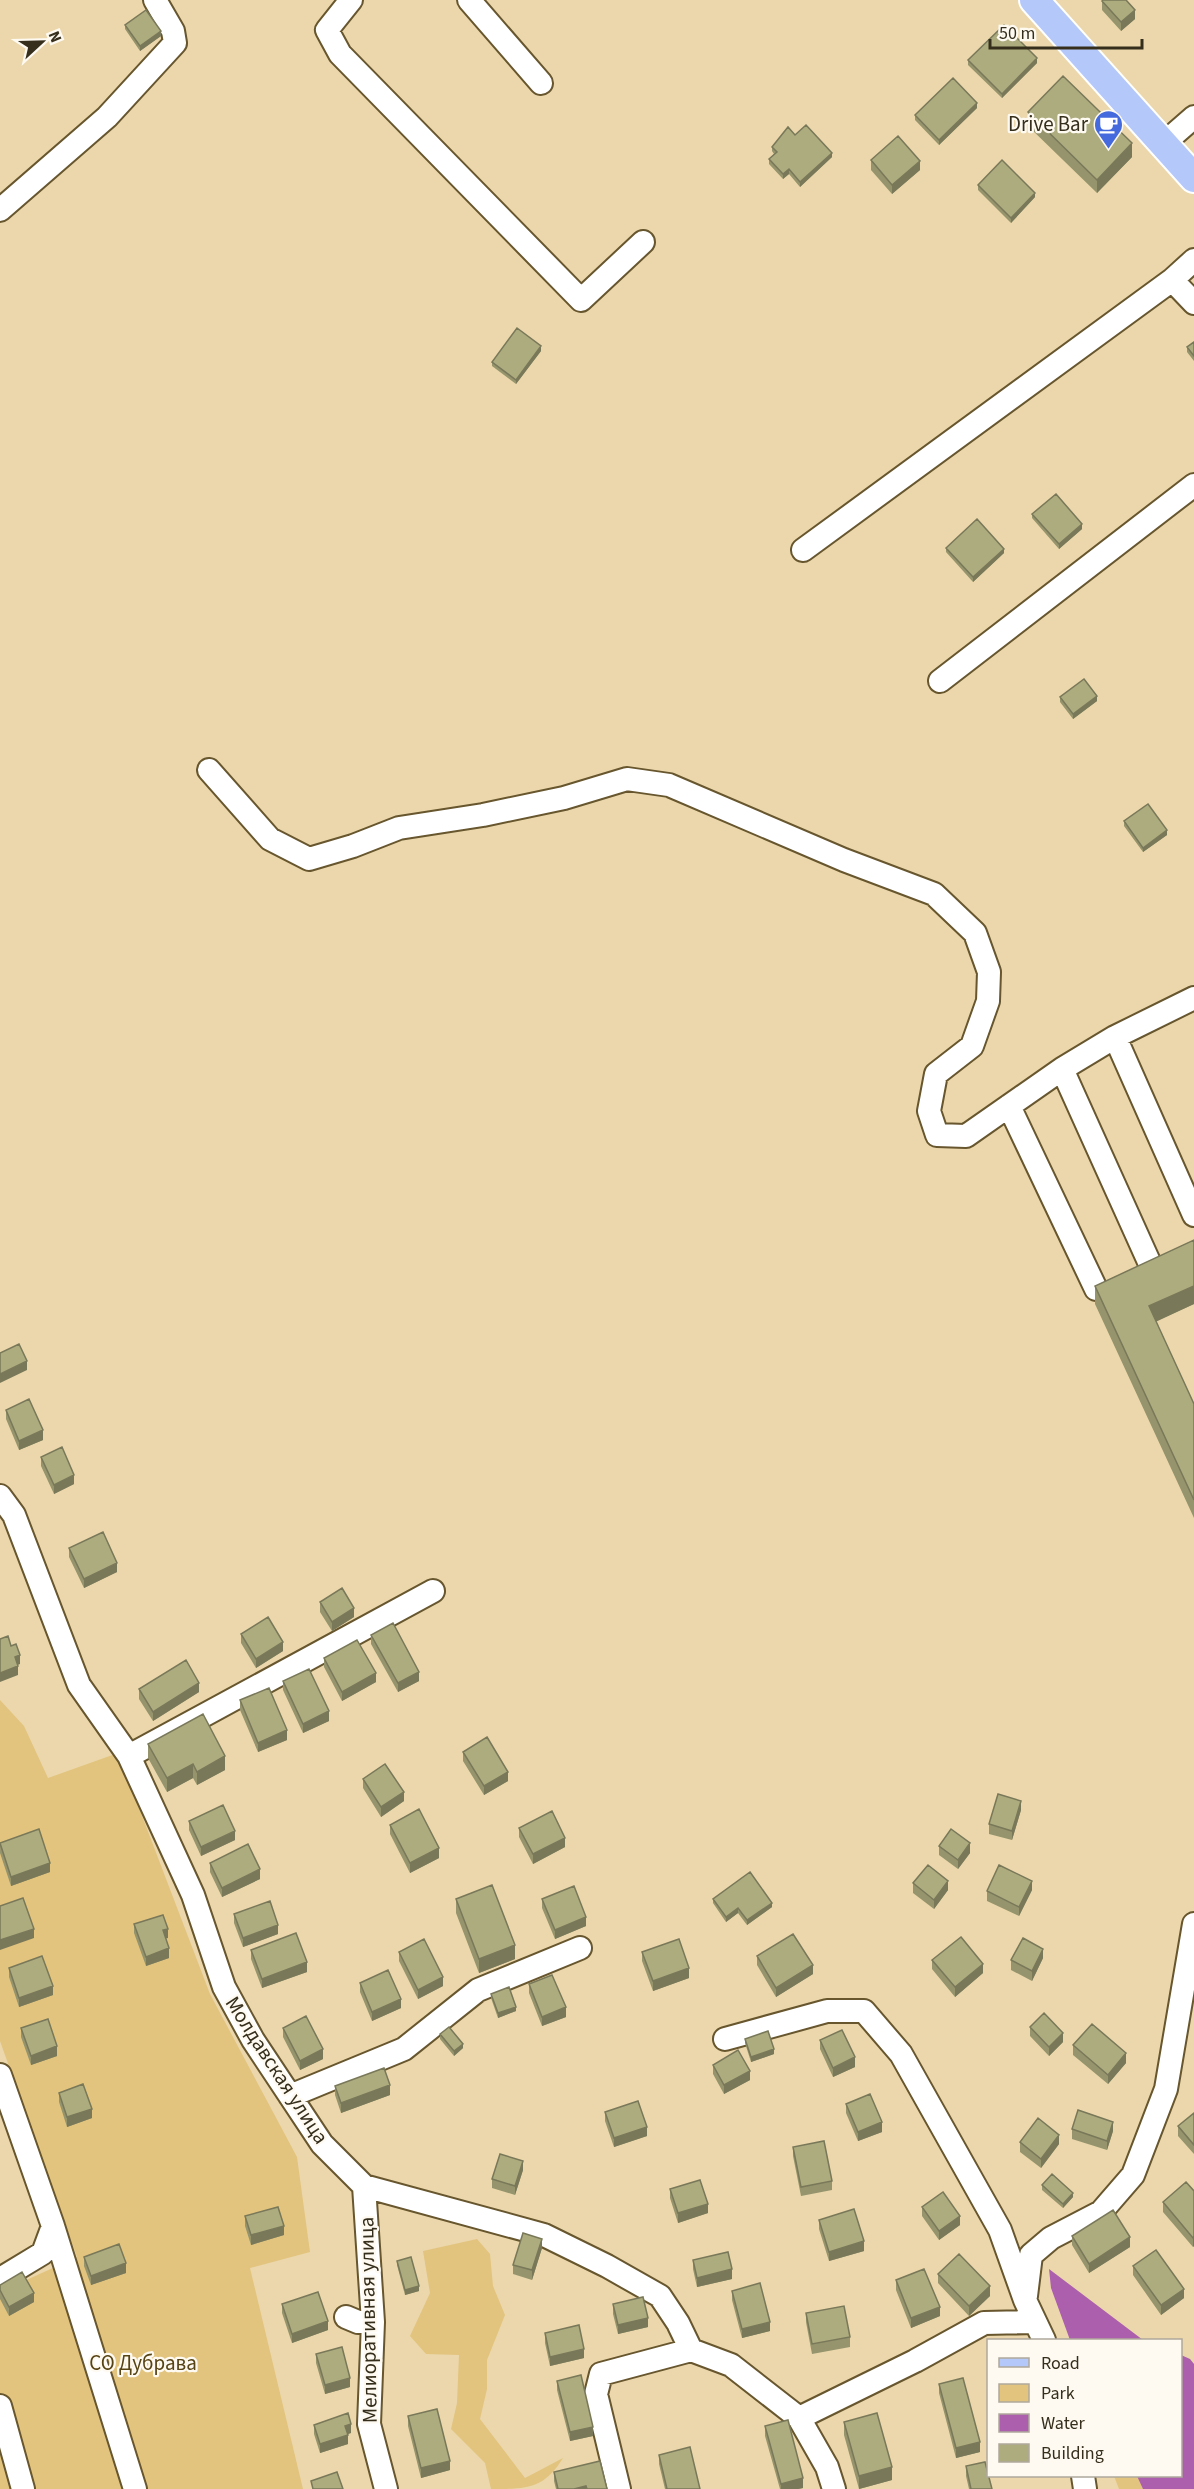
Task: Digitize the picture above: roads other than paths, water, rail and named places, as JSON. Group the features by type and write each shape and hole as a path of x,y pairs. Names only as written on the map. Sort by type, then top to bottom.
{"main road":[{"path":"1034,0 1194,178"}],"street":[{"path":"0,210 107,117 175,43 174,31 155,0"},
{"path":"351,0 327,30 340,54 581,300 643,242"},
{"path":"469,0 541,83"},
{"path":"1163,144 1194,117"},
{"path":"803,550 1172,280 1194,260"},
{"path":"1172,280 1194,303"},
{"path":"940,681 1194,485"},
{"path":"209,770 270,839 309,859 353,846 399,828 483,815 564,798 627,779 669,785 844,860 934,894 975,933 989,972 988,1001 972,1046 936,1074 929,1111 937,1135 966,1136 1062,1069 1114,1037 1194,998"},
{"path":"1114,1037 1194,1215"},
{"path":"1062,1069 1150,1264"},
{"path":"1009,1106 1096,1289"},
{"name":"Молдавская улица","path":"0,1496 14,1515 79,1685 129,1756 193,1895 224,1988 253,2040 322,2144 364,2186 544,2235 607,2266 660,2296 678,2323 691,2350"},
{"path":"129,1756 433,1591"},
{"path":"1025,2300 1031,2255 1051,2238 1101,2212 1133,2175 1166,2089 1194,1924"},
{"path":"290,2097 404,2049 478,1990 580,1948"},
{"path":"725,2039 827,2011 864,2011 901,2054 957,2151 1000,2230 1025,2300 1039,2331"},
{"path":"0,2075 53,2226 135,2489"},
{"name":"Мелиоративная улица","path":"364,2186 373,2322 369,2424 386,2489"},
{"path":"0,2278 43,2253 53,2226"},
{"path":"346,2317 358,2322 373,2322"},
{"path":"799,2418 915,2361 984,2323 1039,2331"},
{"path":"619,2489 596,2394 601,2374 691,2350 731,2365 799,2418 827,2467 834,2489"},
{"path":"0,2406 23,2489"}],"water":[{"path":"1049,2269 1142,2339 1070,2339 1051,2288"},
{"path":"1182,2355 1194,2364 1194,2489 1143,2489 1137,2477 1182,2477"}],"place":[{"name":"Drive Bar","path":"1109,150"}],"park label":[{"name":"СО Дубрава","path":"143,2363"}]}
